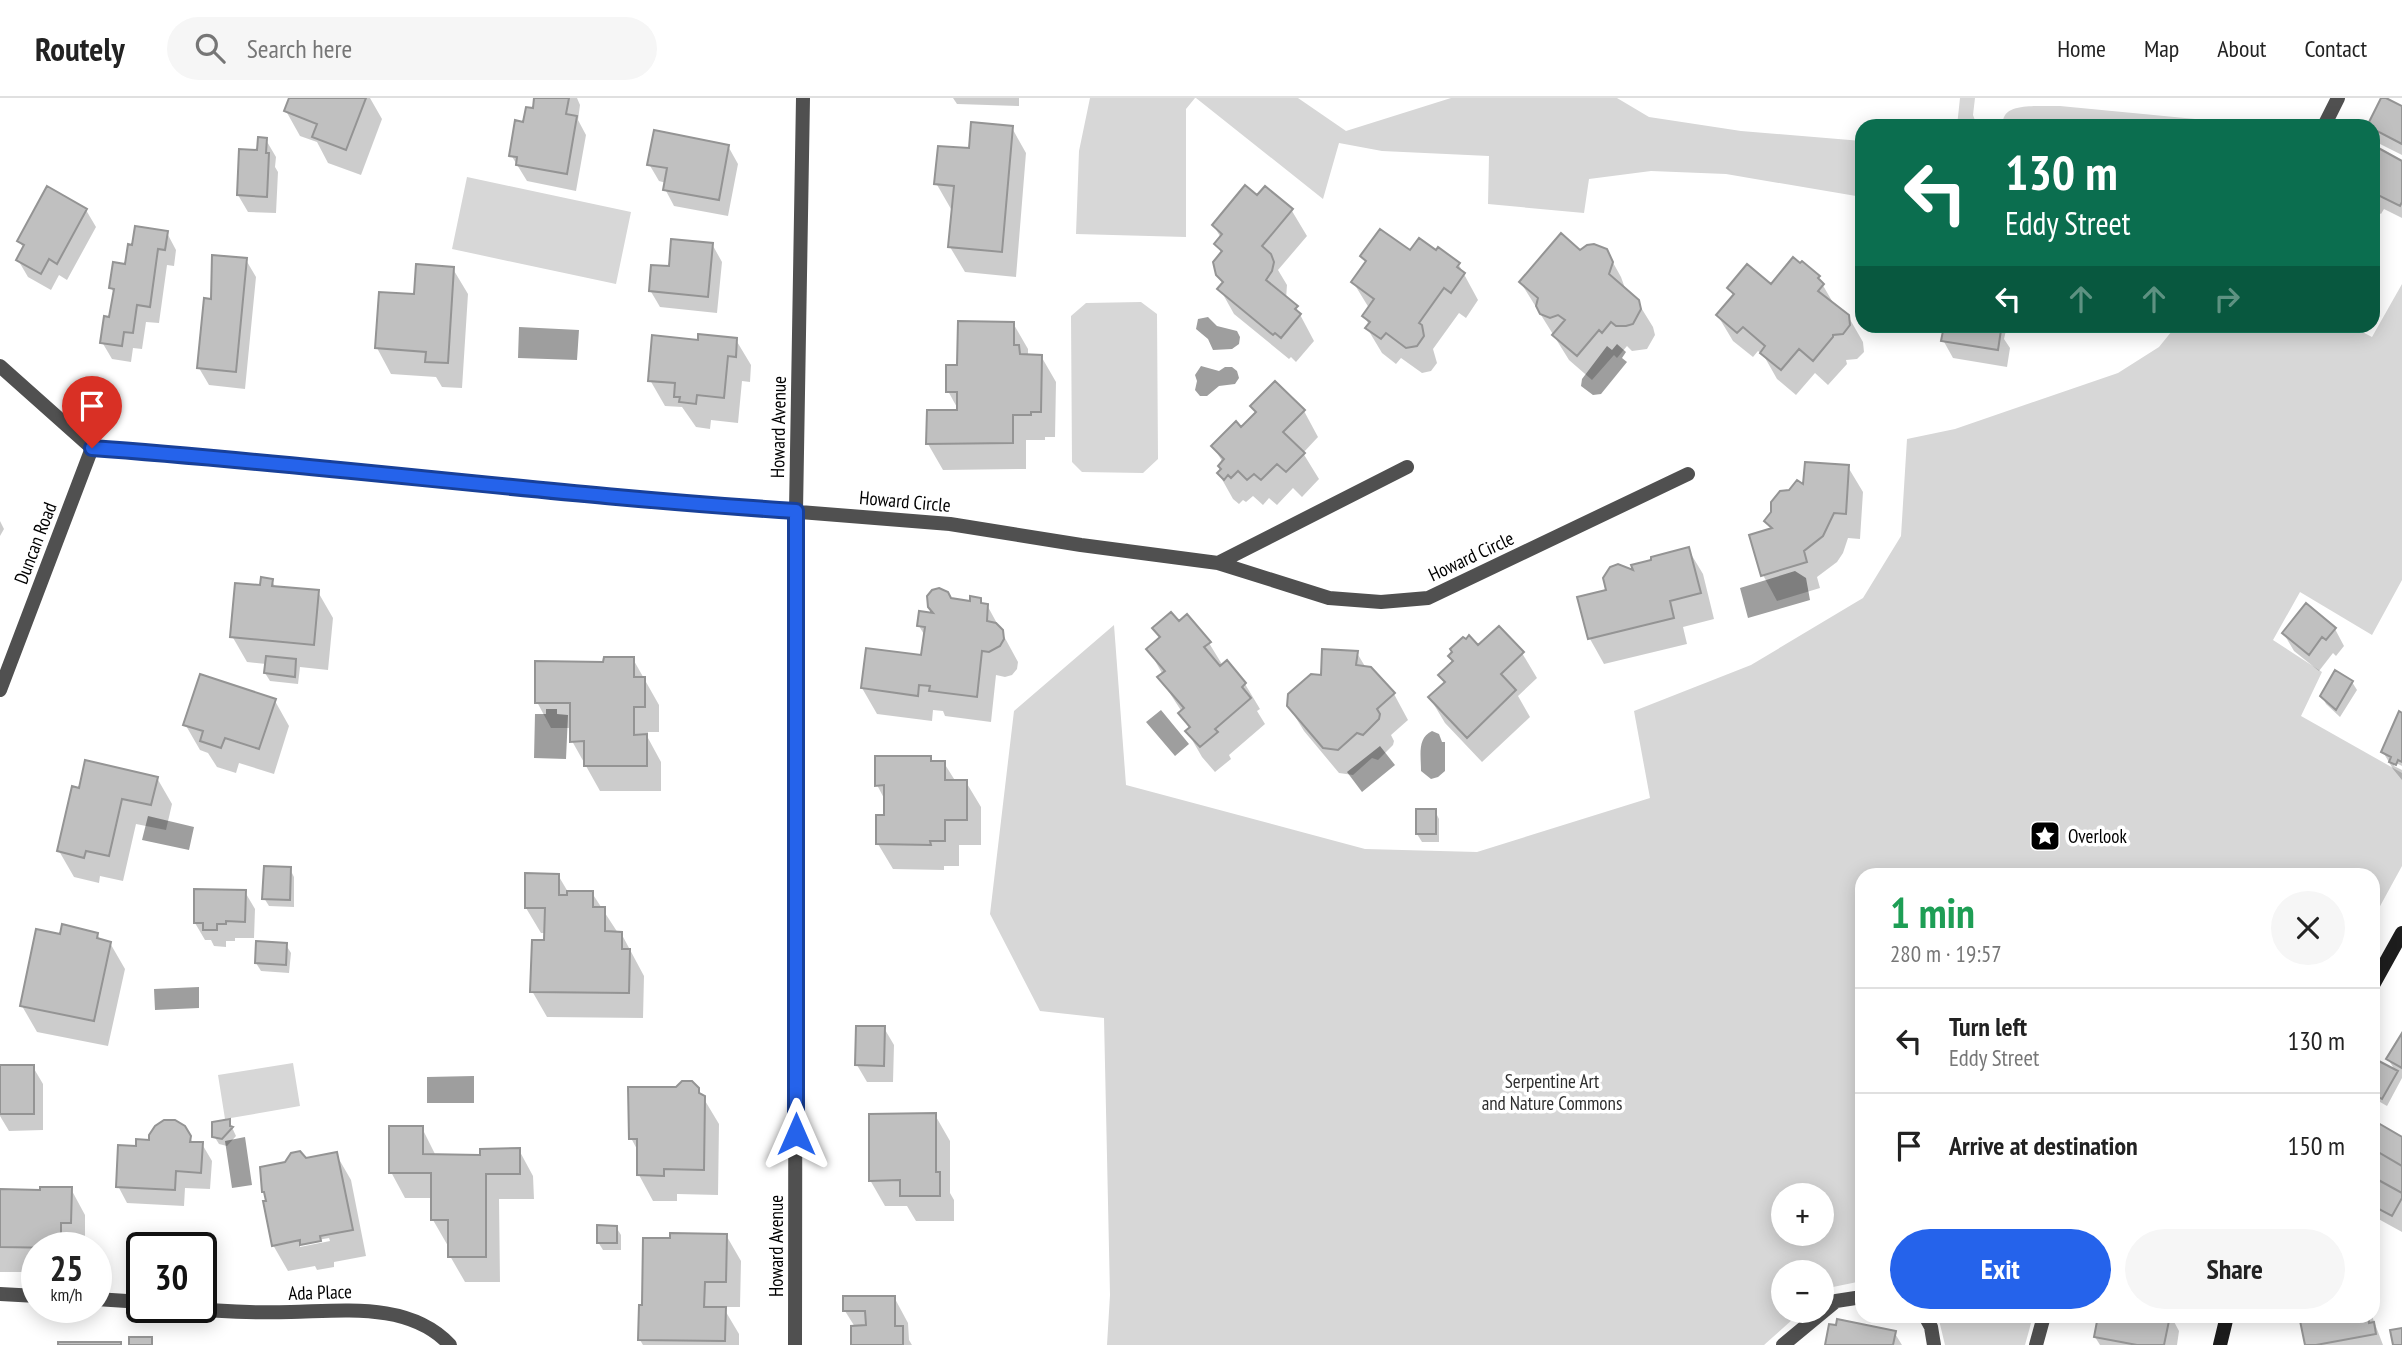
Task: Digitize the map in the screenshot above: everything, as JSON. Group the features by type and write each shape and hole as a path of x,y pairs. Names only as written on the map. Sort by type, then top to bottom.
{"main road":[{"path":"2380,972 2402,933"},
{"path":"2220,1345 2225,1323"}],"street":[{"name":"Howard Avenue","path":"795,1345 796,511 803,98"},
{"path":"2327,119 2337,98"},
{"path":"0,366 92,448"},
{"name":"Howard Circle","path":"92,448 285,464 576,494 950,524 1217,563 1329,598 1381,602 1428,598 1688,474"},
{"name":"Duncan Road","path":"0,690 92,448"},
{"path":"1217,563 1407,467"},
{"path":"0,1294 21,1295"},
{"path":"1783,1345 1836,1301 1855,1298"},
{"name":"Ada Place","path":"217,1311 362,1310 414,1320 443,1337 450,1345"},
{"path":"1929,1323 1934,1345"},
{"path":"2036,1345 2042,1323"}],"green space":[{"path":"1090,98 1195,98 1186,109 1186,237 1076,234 1079,151"},
{"path":"1196,98 1298,98 1346,131 1451,98 1617,98 1649,117 1741,131 1855,140 1855,196 1726,174 1651,171 1589,179 1584,213 1488,204 1489,156 1382,151 1339,143 1323,199"},
{"path":"1960,98 1975,98 1974,119 1958,119"},
{"path":"2060,106 2195,119 2003,119 2005,115 2018,108"},
{"path":"467,177 631,212 616,284 452,249"},
{"name":"Serpentine Art and Nature Commons","path":"2402,284 2402,580 2372,635 2300,592 2273,640 2322,672 2301,716 2402,773 2402,866 2380,906 2380,868 1855,868 1855,1282 1834,1287 1834,1260 1771,1260 1771,1323 1789,1323 1764,1345 1107,1345 1110,1295 1104,1018 1040,1011 990,914 1014,711 1114,625 1126,785 1365,849 1477,852 1650,798 1634,711 1751,665 1863,598 1901,536 1907,439 1955,429 2118,373 2159,347 2170,333 2364,333 2372,337 2374,333 2380,333 2380,323"},
{"path":"1141,302 1157,314 1158,459 1143,473 1082,472 1072,462 1071,316 1086,303"},
{"path":"293,1063 300,1106 225,1119 218,1075"},
{"path":"1940,1323 2031,1323 2025,1345 1945,1345"}],"shaded area":[{"path":"1208,317 1217,326 1237,331 1239,344 1232,349 1213,350 1208,339 1196,329 1198,319"},
{"path":"519,327 579,330 577,360 518,358"},
{"path":"1617,344 1626,352 1622,358 1627,362 1601,394 1593,395 1581,386 1582,379 1607,346 1612,350"},
{"path":"1201,366 1219,371 1232,367 1239,378 1235,384 1219,386 1207,396 1200,396 1195,390 1195,375"},
{"path":"1795,571 1806,578 1810,600 1748,618 1740,588"},
{"path":"546,709 557,709 557,714 568,715 566,759 534,758 535,714 546,714"},
{"path":"1161,710 1189,744 1175,756 1146,722"},
{"path":"1432,731 1439,734 1442,742 1445,742 1445,771 1431,779 1421,771 1421,753 1424,738"},
{"path":"1380,746 1395,765 1362,792 1347,772"},
{"path":"148,816 194,827 189,850 142,840"},
{"path":"199,987 199,1008 155,1010 154,989"},
{"path":"474,1076 474,1103 427,1103 427,1077"},
{"path":"245,1137 252,1185 232,1188 225,1141"}],"building":[{"path":"289,98 366,98 346,150 312,137 317,124 284,111"},
{"path":"534,98 569,98 566,114 577,116 567,174 516,165 517,157 509,156 515,120 523,122 526,107 533,108"},
{"path":"2381,98 2402,106 2402,144 2380,133 2380,119 2370,119"},
{"path":"971,122 1013,126 1002,252 948,247 954,186 934,184 938,146 969,148"},
{"path":"654,130 729,145 719,200 663,190 667,168 647,165"},
{"path":"258,137 267,138 267,197 237,195 239,149 257,150"},
{"path":"2380,149 2402,161 2400,206 2380,196"},
{"path":"1245,185 1257,195 1265,186 1293,209 1262,246 1271,254 1274,262 1266,280 1298,306 1295,309 1301,314 1281,338 1275,333 1273,335 1217,289 1223,282 1216,275 1213,262 1222,251 1214,244 1222,234 1212,225"},
{"path":"47,186 87,209 57,264 49,259 41,274 16,260 24,245 17,241"},
{"path":"135,226 168,231 165,250 158,249 150,307 137,305 133,333 124,332 122,346 100,343 104,316 109,317 114,289 109,288 113,262 125,264 128,244 132,245"},
{"path":"1380,229 1410,250 1419,238 1436,250 1438,247 1460,263 1457,267 1465,273 1451,293 1444,288 1419,323 1424,336 1417,346 1406,348 1386,333 1381,339 1365,328 1370,322 1362,316 1374,299 1351,282 1366,261 1360,256"},
{"path":"1561,233 1580,250 1594,244 1607,249 1613,262 1609,274 1639,300 1641,309 1633,324 1616,326 1611,322 1602,333 1599,330 1577,356 1552,335 1565,320 1558,315 1550,318 1540,314 1536,306 1538,298 1519,282"},
{"path":"671,239 713,243 708,297 649,291 651,265 669,266"},
{"path":"212,255 247,258 236,372 197,368 204,298 211,299"},
{"path":"1793,257 1820,276 1818,278 1824,284 1818,291 1849,315 1850,325 1843,334 1833,335 1813,361 1799,349 1781,370 1760,353 1765,346 1743,327 1737,333 1716,315 1734,294 1727,288 1747,264 1771,284"},
{"path":"416,264 454,267 448,363 425,362 426,352 375,348 379,292 414,294"},
{"path":"958,321 1014,322 1014,345 1019,345 1020,354 1042,355 1041,412 1013,415 1013,443 926,444 927,410 957,410 957,392 946,392 946,365 957,365"},
{"path":"1943,333 2001,333 1998,350 1941,341"},
{"path":"698,334 737,338 736,357 728,356 724,398 697,395 696,404 679,402 680,397 674,397 675,383 648,381 652,335 698,340"},
{"path":"1275,381 1305,410 1283,432 1305,453 1286,472 1277,464 1261,480 1254,474 1247,480 1238,471 1231,478 1228,475 1224,480 1217,473 1221,469 1218,466 1224,459 1211,446 1236,421 1241,427 1256,412 1250,406"},
{"path":"1805,462 1849,465 1846,514 1834,513 1823,536 1804,551 1807,562 1761,576 1749,535 1772,528 1764,521 1771,512 1771,502 1780,491 1789,490 1797,480 1803,484"},
{"path":"1689,547 1701,593 1670,601 1674,618 1588,639 1577,597 1606,590 1603,578 1610,567 1618,564 1633,570 1631,565"},
{"path":"261,577 273,579 272,586 319,590 314,645 230,637 235,583 260,585"},
{"path":"939,588 948,592 951,598 970,601 970,596 981,598 981,603 988,604 987,621 996,623 1003,630 1004,639 1000,646 989,652 982,651 977,697 929,691 930,686 919,685 918,696 861,688 866,648 921,655 925,627 917,626 919,611 933,613 928,607 927,596 932,590"},
{"path":"2306,603 2336,628 2326,640 2322,637 2309,655 2282,633"},
{"path":"1171,612 1179,621 1187,614 1211,642 1204,647 1220,666 1227,660 1246,683 1242,687 1251,698 1215,729 1218,732 1200,747 1185,731 1190,727 1178,713 1184,708 1157,677 1165,671 1146,649 1160,637 1152,628"},
{"path":"1499,626 1524,652 1501,674 1516,690 1467,738 1428,697 1445,682 1438,675 1453,661 1448,656 1452,652 1450,649 1469,635 1478,645"},
{"path":"1322,649 1358,651 1356,665 1371,667 1395,693 1377,709 1379,719 1363,735 1357,733 1338,750 1323,748 1287,706 1288,694 1311,674 1321,675"},
{"path":"266,656 296,659 295,677 264,673"},
{"path":"604,657 634,657 634,677 645,677 645,707 634,707 634,735 647,734 647,766 584,766 584,741 570,742 570,703 535,703 535,661 603,662"},
{"path":"2335,670 2353,681 2336,710 2320,696"},
{"path":"200,674 276,699 259,749 225,738 221,748 200,741 203,731 183,725"},
{"path":"2399,711 2402,713 2402,762 2398,760 2396,765 2389,762 2391,757 2381,752"},
{"path":"875,756 931,756 931,761 945,761 945,780 967,780 967,820 945,820 945,841 930,841 931,845 876,844 876,815 884,815 884,785 875,786"},
{"path":"85,760 158,777 151,805 122,799 109,856 86,851 84,858 57,851 72,786 79,788"},
{"path":"1416,809 1436,809 1436,834 1416,834"},
{"path":"264,866 291,867 290,900 262,899"},
{"path":"525,873 559,874 559,895 567,895 567,891 593,891 593,907 605,907 605,931 622,932 622,949 630,949 629,993 530,992 532,940 544,940 545,908 525,908"},
{"path":"194,889 246,890 245,922 226,921 226,924 217,924 217,930 203,930 203,923 194,923"},
{"path":"62,924 98,933 97,938 111,942 94,1021 20,1006 36,929 60,934"},
{"path":"256,941 287,943 286,965 255,963"},
{"path":"856,1026 885,1026 884,1066 855,1065"},
{"path":"2402,1033 2402,1068 2386,1059"},
{"path":"2380,1062 2398,1071 2382,1099 2380,1098"},
{"path":"0,1065 34,1065 34,1114 0,1114"},
{"path":"682,1081 692,1081 699,1088 699,1093 705,1096 704,1170 664,1169 664,1176 637,1175 637,1139 629,1139 628,1087 676,1087"},
{"path":"936,1113 936,1172 940,1172 940,1196 900,1196 900,1180 869,1181 869,1114"},
{"path":"230,1119 230,1126 233,1127 222,1139 212,1137 212,1122"},
{"path":"164,1120 175,1120 185,1126 191,1136 190,1142 203,1142 201,1173 176,1171 175,1190 116,1187 118,1145 136,1146 136,1139 149,1140 155,1126"},
{"path":"2380,1124 2402,1137 2402,1166 2380,1153"},
{"path":"389,1126 423,1126 423,1154 480,1155 480,1149 520,1148 520,1174 486,1174 486,1257 448,1257 448,1220 431,1220 431,1173 389,1173"},
{"path":"300,1151 306,1158 337,1152 353,1230 320,1236 321,1241 300,1245 300,1240 272,1246 263,1201 266,1201 262,1192 260,1167 285,1162 291,1153"},
{"path":"2380,1153 2402,1166 2402,1193 2380,1181"},
{"path":"2380,1181 2402,1193 2392,1216 2380,1210"},
{"path":"40,1187 72,1187 71,1223 61,1223 61,1232 21,1232 21,1247 0,1247 0,1189 40,1190"},
{"path":"597,1225 617,1226 617,1243 597,1243"},
{"path":"670,1233 727,1234 726,1282 705,1282 704,1307 726,1307 725,1341 638,1340 639,1305 642,1305 643,1238 670,1238"},
{"path":"843,1296 895,1296 895,1326 903,1326 903,1345 851,1345 851,1326 866,1325 865,1311 843,1311"},
{"path":"1837,1319 1896,1331 1893,1345 1825,1345 1829,1324 1836,1325"},
{"path":"2097,1323 2169,1323 2164,1345 2137,1345 2094,1337"},
{"path":"2300,1323 2374,1323 2376,1334 2305,1345"},
{"path":"2402,1328 2402,1345 2393,1345 2390,1330"},
{"path":"129,1337 152,1337 152,1345 129,1345"},
{"path":"58,1342 121,1342 121,1345 58,1345"}],"place":[{"name":"Overlook","path":"2045,836"}],"route":[{"path":"92,448 285,464 576,494 796,511 796,1134"}]}
